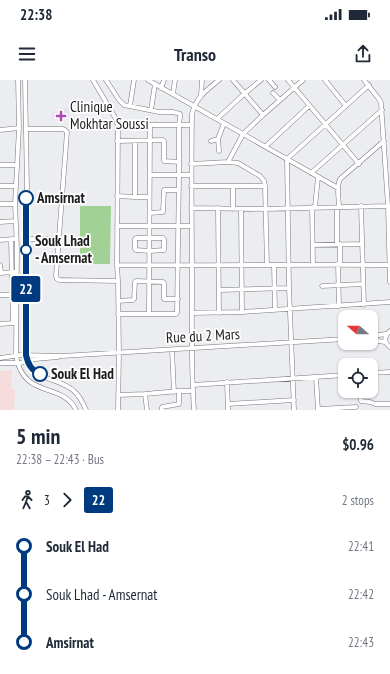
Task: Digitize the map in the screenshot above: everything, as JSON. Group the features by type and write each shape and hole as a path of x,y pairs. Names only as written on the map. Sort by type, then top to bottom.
{"street":[{"path":"18,80 16,222 14,239 16,356 22,374 28,381 72,402 76,410"},
{"path":"26,80 27,362 31,369 35,372 66,385 74,391 86,410"},
{"path":"93,80 116,119 118,126 118,410"},
{"path":"106,80 121,103 124,105 159,112 178,113 180,115 177,312 176,314 118,314"},
{"path":"130,106 134,80"},
{"path":"148,80 338,188"},
{"path":"161,88 164,80"},
{"path":"173,94 175,80"},
{"path":"201,95 202,80"},
{"path":"194,410 191,208 192,114 194,106 201,95 219,80"},
{"path":"232,80 262,115"},
{"path":"269,80 275,87"},
{"path":"288,80 359,164"},
{"path":"228,162 243,134 262,115 303,80"},
{"path":"325,80 346,106"},
{"path":"364,80 379,99 382,110 388,206 390,282"},
{"path":"217,119 258,81"},
{"path":"151,110 155,84"},
{"path":"294,410 292,342 289,308 287,159 369,85"},
{"path":"273,93 280,100"},
{"path":"266,146 309,106"},
{"path":"310,173 382,110"},
{"path":"218,151 218,139 224,123"},
{"path":"149,314 150,125"},
{"path":"118,126 192,125"},
{"path":"0,130 18,128"},
{"path":"26,129 63,129 67,132 56,276 60,280 118,281"},
{"path":"211,141 218,139"},
{"path":"117,142 163,140 164,161 179,162"},
{"path":"135,141 135,197"},
{"path":"339,306 339,182 342,177 384,141"},
{"path":"191,164 228,162 238,163 260,176 264,181 267,265"},
{"path":"0,165 17,165"},
{"path":"150,175 191,175"},
{"path":"313,265 312,245 314,207 318,177"},
{"path":"0,186 16,186"},
{"path":"191,186 265,186"},
{"path":"233,186 233,208"},
{"path":"150,213 163,212 165,190 180,190"},
{"path":"117,196 149,197"},
{"path":"0,204 16,204"},
{"path":"361,206 364,304"},
{"path":"191,208 265,209 388,206"},
{"path":"218,208 219,313"},
{"path":"241,209 242,312"},
{"path":"0,222 16,222"},
{"path":"117,226 192,226"},
{"path":"0,240 14,239"},
{"path":"26,239 59,239"},
{"path":"135,239 164,239 164,250 150,251 136,250 135,239"},
{"path":"312,245 362,244"},
{"path":"117,265 218,266 389,264"},
{"path":"0,265 0,273 14,272"},
{"path":"274,265 275,310"},
{"path":"118,301 134,299 136,282 149,281 163,282 164,299 178,299"},
{"path":"322,286 363,284"},
{"path":"218,290 289,288"},
{"path":"0,295 14,295"},
{"path":"192,314 390,302"},
{"path":"0,324 15,323"},
{"path":"378,334 388,332"},
{"path":"385,342 388,332"},
{"name":"Rue du 2 Mars","path":"0,358 26,355 62,356 338,339"},
{"path":"378,341 385,342 390,348"},
{"path":"162,410 163,407 175,408 180,403 177,392 172,350"},
{"name":"Rue du 2 Mars","path":"0,363 27,362 35,359 62,356"},
{"path":"378,373 390,372"},
{"path":"193,385 338,375"},
{"path":"316,377 318,410 356,407"},
{"path":"227,382 228,410"},
{"path":"118,395 193,391"},
{"path":"145,394 147,410"},
{"path":"361,398 361,401 375,404 390,404"},
{"path":"228,404 294,400"}],"shaded area":[{"name":"Clinique Mokhtar Soussi","path":"61,108 69,108 69,118 52,119 53,112 60,112"},
{"path":"12,370 11,389 15,389 14,410 0,410 0,371"}],"green space":[{"path":"80,206 111,206 110,264 80,264"}],"bus line":[{"name":"22","path":"26,198 26,355 27,362 31,369 40,374"}],"place":[{"name":"Clinique Mokhtar Soussi","path":"61,116"},
{"name":"Amsirnat","path":"26,198"},
{"name":"Souk Lhad - Amsernat","path":"26,250"},
{"name":"Souk El Had","path":"40,374"}]}
